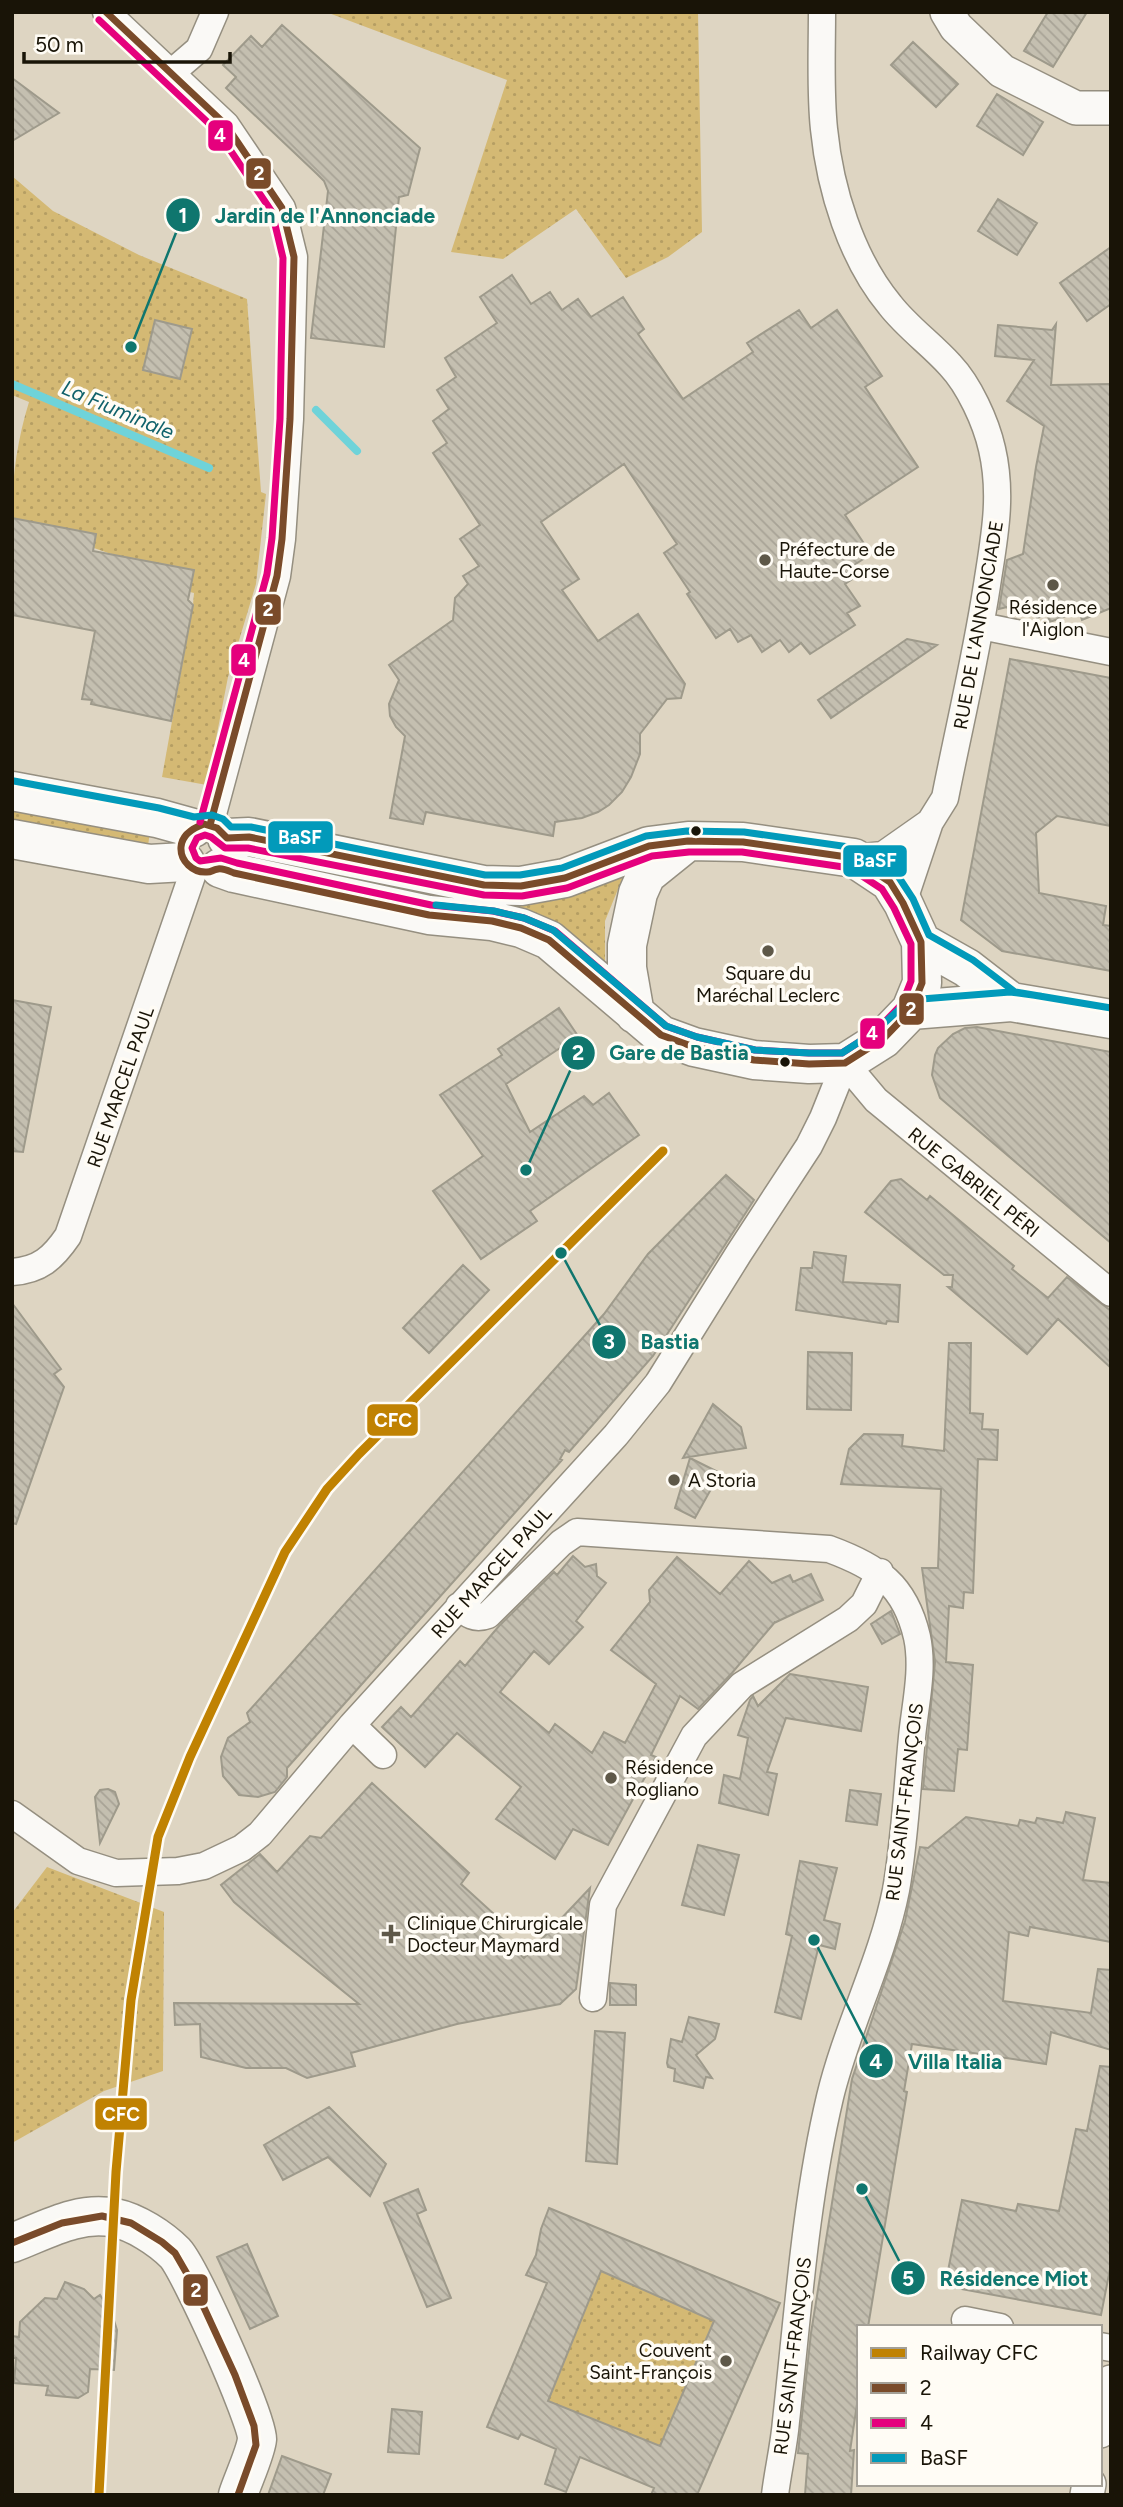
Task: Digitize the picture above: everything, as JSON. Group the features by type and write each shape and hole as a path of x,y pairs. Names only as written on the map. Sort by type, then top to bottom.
{"main road":[{"path":"12,790 157,818 205,848 234,873 429,915 492,921 521,928 549,940 661,1035 694,1047 754,1060 809,1064 845,1063 883,1039 911,1010 922,983 921,942 903,902 890,882 854,858 743,842 688,841 649,846 565,878 521,886 484,885 249,837 205,848 149,864 12,839"},
{"path":"635,1014 627,956 630,926 638,892 646,875 688,841"},
{"path":"921,942 967,968 1011,1002"},
{"path":"911,1010 1011,1002 1111,1020"},
{"path":"12,2243 82,2216 115,2218 142,2229 176,2254 203,2303 250,2412 257,2439 238,2495"}],"street":[{"path":"106,12 171,73 199,49 215,12"},
{"name":"RUE DE L'ANNONCIADE","path":"822,12 824,129 835,191 852,239 869,275 890,306 951,365 968,388 992,446 999,483 998,513 981,626 945,798 930,822 903,902"},
{"path":"947,12 956,27 1002,71 1076,108 1111,108"},
{"name":"RUE MARCEL PAUL","path":"12,1272 27,1271 54,1257 68,1236 205,848 277,576 290,419 294,257 282,208 258,170 226,125 171,73"},
{"path":"981,626 1111,652"},
{"name":"RUE DE L'ANNONCIADE","path":"854,858 883,855 930,822"},
{"name":"RUE MARCEL PAUL","path":"12,1814 78,1861 116,1873 161,1872 204,1866 225,1858 260,1834 459,1605 616,1435 658,1382 809,1146 845,1063"},
{"name":"RUE GABRIEL PÉRI","path":"845,1063 876,1100 1111,1293"},
{"name":"RUE SAINT-FRANÇOIS","path":"459,1605 468,1615 488,1615 561,1543 577,1532 829,1549 858,1559 880,1572 907,1605 917,1640 919,1682 896,1892 870,1979 852,2024 833,2086 816,2167 792,2352 786,2424 775,2495"},
{"path":"593,1998 603,1906 694,1736 742,1685 848,1619 864,1604 880,1572"},
{"path":"352,1726 383,1755"},
{"path":"965,2320 990,2325"},
{"path":"1102,2422 1111,2382"}],"shaded area":[{"path":"326,12 698,12 702,232 668,257 626,278 576,209 503,259 451,252 507,80"},
{"path":"12,176 53,211 139,255 247,299 261,492 266,494 256,584 228,677 207,785 162,777 193,605 194,593 190,592 194,570 111,554 94,548 96,534 12,518 16,460 29,402 12,395"},
{"path":"12,805 150,830 148,847 12,822"},
{"path":"623,877 605,921 605,967 467,894"},
{"path":"47,1867 164,1912 163,2071 104,2091 12,2143 12,1913"},
{"path":"601,2271 714,2321 660,2446 548,2401"}],"building":[{"path":"1048,12 1087,12 1053,67 1024,51"},
{"path":"282,25 420,148 408,195 399,197 384,347 311,338 328,191 324,181 226,88 236,77 223,65 251,36 262,47"},
{"path":"913,42 958,84 936,107 891,65"},
{"path":"12,78 59,113 12,141"},
{"path":"997,94 1043,122 1023,155 977,126"},
{"path":"998,199 1037,223 1017,255 978,231"},
{"path":"1111,247 1111,304 1087,321 1060,283"},
{"name":"Préfecture de Haute-Corse","path":"512,275 531,304 550,292 562,310 578,299 591,317 623,297 644,329 638,334 683,399 753,352 747,343 799,310 811,328 837,310 882,376 865,387 918,467 845,515 871,554 848,569 854,578 845,584 860,606 847,613 855,625 810,654 801,643 789,652 780,640 762,652 751,635 738,642 730,629 716,638 664,553 677,544 624,464 541,522 579,579 562,590 598,641 638,614 685,684 681,698 667,699 640,734 640,754 622,792 598,812 582,818 555,822 553,836 426,812 423,824 390,818 405,736 390,716 389,704 399,680 389,665 453,620 455,598 468,584 463,576 479,566 460,539 480,525 433,453 447,443 433,421 449,409 437,390 456,377 445,358 497,323 480,297"},
{"path":"155,320 192,329 180,379 143,370"},
{"path":"1056,324 1051,385 1111,384 1111,608 1082,620 1079,611 1050,622 1047,614 1037,618 1034,611 1023,615 1021,610 1010,613 1007,607 999,609 1007,560 1023,554 1044,426 1007,401 1034,360 995,356 998,325 1052,330"},
{"path":"12,518 96,534 93,551 194,570 188,600 193,605 171,721 91,704 92,700 82,699 95,631 12,615"},
{"path":"907,639 937,645 831,718 818,700"},
{"path":"1010,659 1111,678 1111,826 1057,816 1036,833 1039,893 1106,906 1103,925 1111,926 1111,971 1002,951 961,920"},
{"path":"12,1000 51,1007 23,1152 12,1151"},
{"path":"559,1008 578,1036 506,1084 530,1132 584,1096 593,1105 609,1093 639,1135 530,1211 537,1221 481,1259 433,1191 483,1156 440,1095 502,1055 498,1049"},
{"path":"977,1027 1111,1052 1111,1243 940,1098 932,1075 938,1048 953,1034 965,1028"},
{"path":"726,1175 754,1200 653,1356 569,1452 565,1450 560,1459 562,1460 287,1768 287,1777 275,1792 258,1797 239,1795 223,1776 221,1757 228,1738 250,1722 247,1713 604,1314 648,1254"},
{"path":"901,1179 927,1200 930,1196 1048,1298 1067,1277 1111,1311 1111,1368 1058,1319 1027,1354 948,1287 952,1287 953,1275 944,1275 865,1212 891,1181"},
{"path":"814,1252 846,1256 843,1282 900,1285 898,1322 887,1321 886,1324 796,1310 801,1268 812,1268"},
{"path":"463,1265 489,1290 429,1353 403,1328"},
{"path":"12,1303 61,1369 54,1374 64,1387 16,1524 12,1523"},
{"path":"949,1343 971,1343 970,1413 983,1414 982,1429 998,1430 997,1460 978,1459 973,1593 964,1592 963,1608 949,1606 946,1662 973,1665 967,1750 958,1749 954,1791 923,1789 935,1662 922,1568 938,1568 941,1489 841,1484 849,1449 864,1434 903,1435 902,1446 944,1451"},
{"path":"808,1352 852,1353 851,1410 807,1409"},
{"path":"713,1404 741,1427 746,1448 683,1458"},
{"path":"690,1458 720,1473 695,1518 675,1508"},
{"path":"573,1556 585,1567 596,1564 597,1576 606,1583 576,1621 583,1627 549,1664 534,1651 500,1692 549,1733 555,1724 592,1753 604,1732 625,1743 656,1684 611,1650 650,1602 649,1590 677,1557 720,1594 749,1561 772,1583 790,1575 793,1582 811,1574 823,1600 774,1623 698,1709 680,1696 651,1755 656,1757 608,1845 573,1829 555,1859 496,1819 521,1787 457,1733 425,1767 382,1727 401,1707 411,1717 460,1661 465,1666 499,1626 554,1572 557,1575"},
{"path":"891,1611 900,1634 882,1644 871,1624"},
{"path":"790,1674 868,1687 861,1731 786,1718 767,1772 777,1774 768,1815 719,1803 724,1775 740,1779 748,1738 738,1735 750,1700 753,1696 758,1706"},
{"name":"Clinique Chirurgicale Docteur Maymard","path":"372,1783 469,1873 461,1884 494,1914 486,1924 524,1958 590,1888 576,1989 560,2004 457,2024 351,2053 355,2066 307,2078 286,2068 246,2068 201,2057 200,2024 175,2025 174,2003 359,2004 234,1902 221,1885 260,1854 277,1872 310,1836 321,1838"},
{"path":"100,1790 115,1792 119,1804 100,1843 95,1797"},
{"path":"850,1790 881,1794 877,1825 846,1821"},
{"path":"1066,1812 1095,1818 1083,1880 1111,1883 1111,1942 1030,1927 1028,1936 1009,1932 1003,2001 1091,2013 1098,1969 1111,1970 1111,2050 1051,2032 1046,2064 912,2044 904,2091 907,2092 868,2325 857,2325 857,2404 850,2451 854,2450 851,2495 805,2495 808,2454 798,2453 811,2333 852,2079 905,1921 920,1847 928,1848 966,1817 1018,1826 1020,1820 1035,1823 1037,1818 1063,1823"},
{"path":"698,1845 739,1855 724,1915 682,1905"},
{"path":"800,1861 837,1868 824,1920 840,1924 835,1949 819,1945 801,2019 775,2012 792,1936 786,1934"},
{"path":"610,1983 636,1985 636,2005 610,2005"},
{"path":"689,2017 719,2024 715,2039 696,2055 712,2078 706,2077 703,2088 674,2081 675,2069 668,2067 667,2063 671,2039 682,2042"},
{"path":"595,2031 625,2033 617,2164 586,2161"},
{"path":"1100,2066 1111,2067 1111,2264 1101,2315 945,2286 962,2200 1016,2211 1018,2204 1059,2211 1076,2129 1087,2131"},
{"path":"329,2107 386,2164 370,2196 328,2157 283,2180 264,2145"},
{"path":"418,2189 426,2210 417,2214 451,2298 427,2307 384,2203"},
{"name":"Couvent Saint-François","path":"549,2208 780,2303 697,2495 651,2495 654,2488 580,2457 566,2492 545,2484 556,2449 521,2434 518,2439 487,2427 547,2283 526,2275 536,2255 541,2229","holes":["601,2271 714,2321 660,2446 548,2401"]},
{"path":"247,2244 278,2316 250,2329 217,2257"},
{"path":"65,2282 84,2289 94,2299 100,2295 112,2314 117,2330 114,2370 90,2369 88,2392 78,2398 46,2395 48,2386 14,2383 16,2358 12,2358 12,2336 19,2337 20,2322 45,2298 57,2299"},
{"path":"392,2409 422,2412 419,2454 388,2452"},
{"path":"282,2456 331,2474 323,2495 268,2495"}],"waterway":[{"name":"La Fiuminale","path":"12,384 209,468"},
{"name":"La Fiuminale","path":"316,410 357,451"}],"rail line":[{"name":"CFC","path":"99,2495 116,2172 131,2000 158,1837 190,1757 285,1552 327,1489 663,1151"}],"transit line":[{"name":"2","path":"106,12 226,125 282,208 294,257 290,419 277,576 210,825"},
{"name":"4","path":"99,20 218,132 272,212 283,258 280,419 267,574 200,822"},
{"name":"BaSF","path":"14,781 194,817 212,815 223,819 231,827 251,827 485,875 520,875 562,868 646,836 687,831 744,832 856,848 898,876 913,899 929,935 973,960 1015,992 1111,1008"},
{"name":"2","path":"204,824 217,828 227,838 249,837 484,885 521,886 565,878 649,846 688,841 743,842 854,858 890,882 903,903 921,942 922,983 911,1010 883,1039 845,1063 809,1064 754,1060 694,1047 661,1035 549,940 521,928 492,921 429,915 222,869 202,872 192,868 181,852 183,838 204,824"},
{"name":"4","path":"205,835 225,848 248,848 484,895 522,896 567,888 652,856 689,852 742,852 850,868 882,889 894,908 911,944 911,981 902,1004 876,1031 842,1053 755,1050 697,1037 666,1026 555,931 524,918 493,911 431,905 221,858 200,861 192,848 197,838 205,835"},
{"name":"BaSF","path":"436,905 494,911 524,918 553,930 666,1026 697,1037 755,1050 842,1053 876,1031 909,1000 1010,992 1040,996"},
{"name":"2","path":"12,2243 62,2223 102,2216 131,2223 175,2253 194,2286 235,2375 254,2426 256,2445 238,2495"}],"place":[{"name":"Jardin de l'Annonciade","path":"131,347"},
{"name":"Préfecture de Haute-Corse","path":"765,560"},
{"name":"Résidence l'Aiglon","path":"1053,585"},
{"name":"Square du Maréchal Leclerc","path":"768,951"},
{"name":"Gare de Bastia","path":"526,1170"},
{"name":"Bastia","path":"561,1253"},
{"name":"A Storia","path":"674,1480"},
{"name":"Résidence Rogliano","path":"611,1778"},
{"name":"Clinique Chirurgicale Docteur Maymard","path":"391,1934"},
{"name":"Villa Italia","path":"814,1940"},
{"name":"Résidence Miot","path":"862,2189"},
{"name":"Couvent Saint-François","path":"726,2361"}]}
